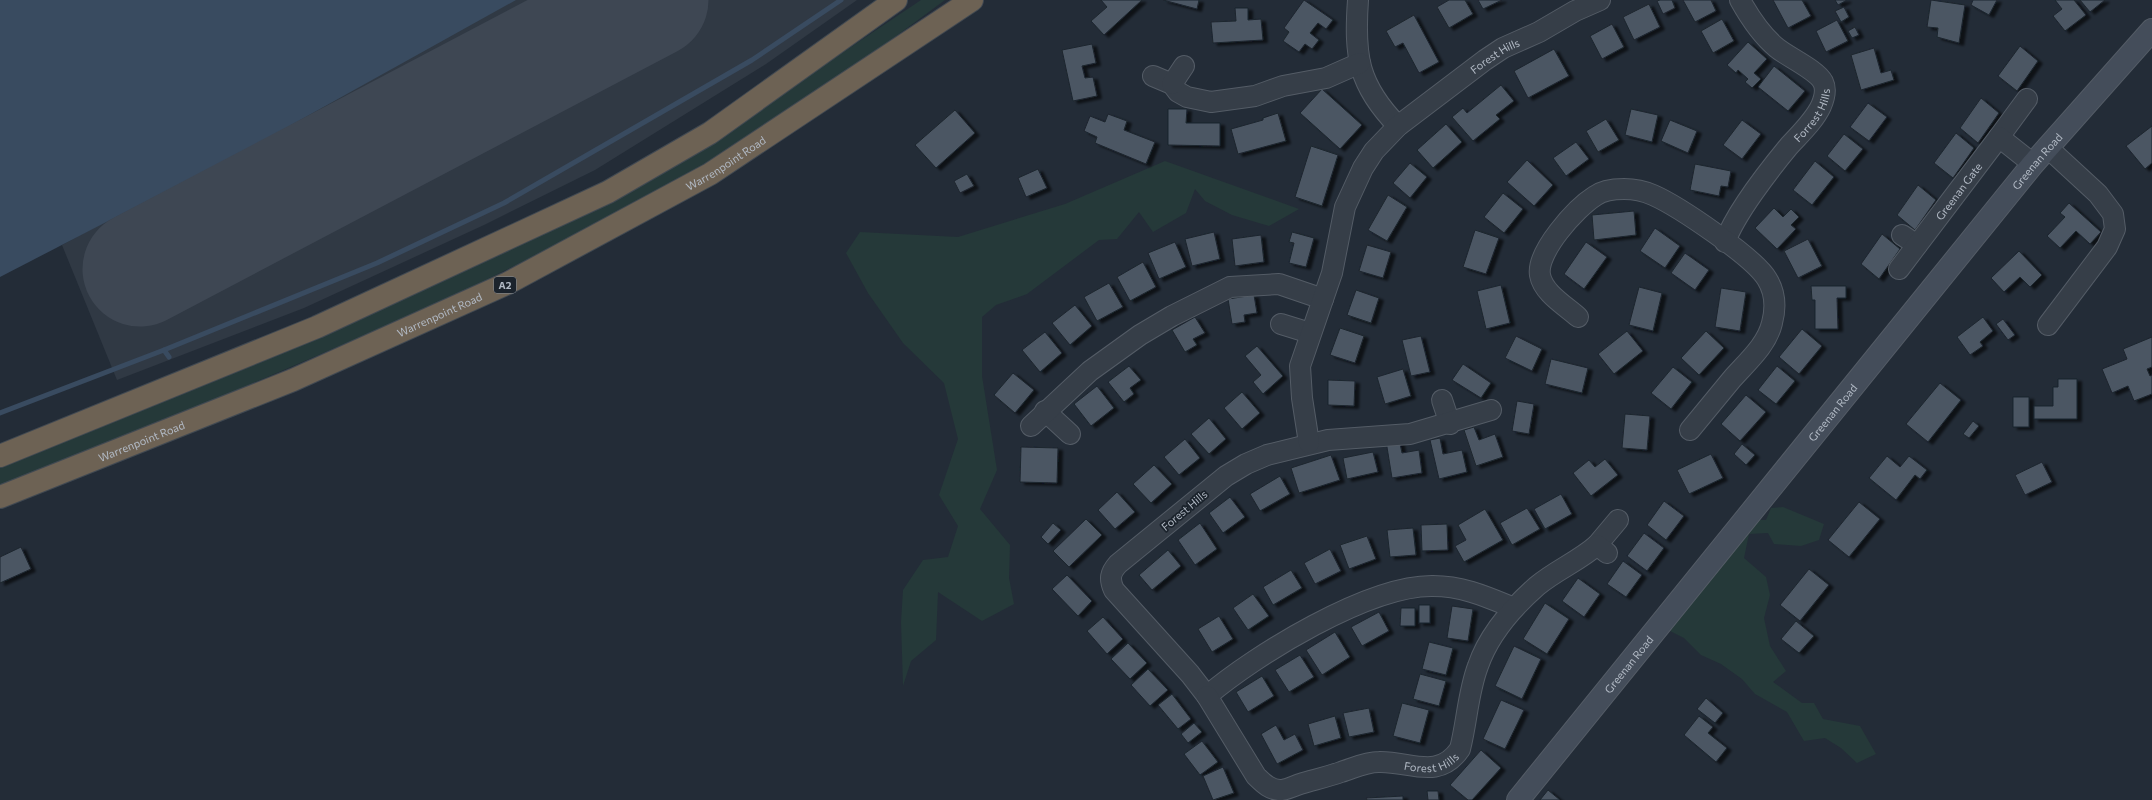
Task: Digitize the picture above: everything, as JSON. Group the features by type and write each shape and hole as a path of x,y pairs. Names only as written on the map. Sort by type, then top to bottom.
{"highway":[{"path":"0,456 317,327 608,192 710,133 896,0"},
{"name":"Warrenpoint Road","path":"0,497 293,380 508,283 710,174 972,0"}],"street":[{"path":"1358,0 1357,32 1360,63 1368,87 1375,100 1398,126"},
{"name":"Forest Hills","path":"1600,0 1503,48 1398,126 1374,151 1353,187 1345,207 1332,273 1310,333 1300,366 1300,382 1309,443 1267,455 1246,464 1226,476 1118,564 1111,572 1110,580 1114,590 1207,696 1256,776 1270,794 1362,764 1379,762 1427,768 1441,766 1453,760 1460,749 1473,683 1483,653 1496,631 1514,608 1550,576 1602,549 1618,520"},
{"name":"Forrest Hills","path":"1725,242 1740,214 1778,160 1813,119 1821,106 1825,93 1823,82 1814,73 1781,51 1766,37 1740,0"},
{"name":"Greenan Road","path":"1518,800 2033,164 2152,30"},
{"path":"1153,76 1172,84 1178,92 1187,97 1210,102 1256,96 1282,86 1326,78 1360,63"},
{"path":"1172,84 1184,66"},
{"name":"Greenan Gate","path":"1899,269 1910,240 1999,137 2027,99"},
{"path":"1999,137 2033,164"},
{"path":"2047,147 2098,194 2113,214 2115,229 2107,247 2048,325"},
{"path":"1578,317 1547,288 1540,277 1539,264 1545,252 1564,227 1596,195 1609,190 1638,190 1651,194 1677,208 1725,242 1758,268 1767,279 1773,293 1775,309 1772,324 1758,350 1690,430"},
{"path":"1031,426 1045,411 1090,371 1140,335 1172,316 1230,288 1278,284 1323,299"},
{"path":"1280,324 1310,333"},
{"path":"1442,400 1450,424"},
{"path":"1309,443 1353,437 1410,434 1450,424 1491,410"},
{"path":"1045,411 1070,434"},
{"path":"1207,696 1226,680 1316,624 1339,613 1394,593 1432,586 1450,586 1481,594 1514,608"}],"shaded area":[{"path":"511,0 857,0 766,64 595,170 484,225 304,308 117,380 62,245"}],"green space":[{"path":"921,0 945,0 822,91 640,204 435,305 153,426 0,486 0,468 437,284 649,182"},
{"path":"1165,161 1299,209 1269,226 1232,215 1205,201 1195,189 1186,213 1153,232 1139,212 1117,239 1099,240 1027,294 996,305 982,317 982,376 997,470 980,509 1010,545 1009,578 1014,604 982,621 938,592 936,640 911,661 903,686 901,622 903,590 923,560 948,557 958,526 939,495 958,439 944,383 903,343 868,293 846,253 860,232 958,237 1065,204"},
{"path":"1783,507 1824,524 1819,540 1801,546 1774,544 1768,533 1749,534 1744,558 1766,577 1770,595 1764,618 1770,646 1786,671 1773,682 1802,703 1814,703 1823,719 1860,726 1876,754 1857,763 1841,748 1825,738 1804,741 1787,712 1755,694 1742,679 1721,664 1701,655 1684,638 1668,630 1708,577 1723,566 1724,553 1750,520 1766,520 1771,508"}],"water":[{"path":"0,0 516,0 257,144 0,277"}],"building":[{"path":"1101,0 1142,0 1104,35 1091,21 1107,7"},
{"path":"1163,0 1199,0 1197,9"},
{"path":"1304,0 1333,20 1326,29 1318,23 1310,33 1319,40 1312,49 1305,44 1299,52 1283,41 1289,32 1284,28"},
{"path":"1449,0 1465,0 1473,14 1449,28 1437,7"},
{"path":"1478,0 1502,0 1483,9"},
{"path":"1672,0 1675,8 1663,14 1657,1"},
{"path":"1683,0 1711,0 1716,11 1695,22"},
{"path":"1773,0 1802,0 1811,16 1788,28"},
{"path":"1835,0 1847,0 1838,5"},
{"path":"1931,0 1965,5 1959,43 1937,37 1938,28 1927,27"},
{"path":"1973,0 1997,0 1989,15 1971,5"},
{"path":"2055,0 2074,0 2086,15 2065,31 2053,16 2062,9"},
{"path":"2080,0 2105,0 2090,12"},
{"path":"1649,4 1660,27 1634,40 1623,17"},
{"path":"1844,7 1849,17 1841,22 1835,11"},
{"path":"1235,8 1248,8 1248,20 1261,19 1263,40 1213,43 1211,22 1236,21"},
{"path":"1414,15 1439,62 1419,73 1403,43 1395,47 1386,31"},
{"path":"1722,19 1734,41 1713,53 1701,31"},
{"path":"1837,20 1848,41 1826,52 1816,31"},
{"path":"1612,24 1624,47 1602,59 1590,36"},
{"path":"1855,27 1859,35 1852,38 1848,31"},
{"path":"1748,42 1767,59 1754,73 1761,79 1752,88 1745,82 1748,79 1738,70 1736,73 1727,65"},
{"path":"1092,44 1096,63 1082,66 1085,78 1093,77 1097,96 1073,101 1062,50"},
{"path":"2020,46 2038,61 2017,91 1998,76"},
{"path":"1874,48 1881,73 1891,70 1894,80 1861,90 1851,55"},
{"path":"1554,49 1569,76 1528,98 1514,71"},
{"path":"1774,66 1805,91 1788,111 1758,87"},
{"path":"1501,85 1514,101 1496,115 1500,119 1473,141 1452,117 1463,108 1467,113"},
{"path":"1322,89 1362,125 1340,149 1300,113"},
{"path":"1981,98 1999,113 1978,143 1960,128"},
{"path":"1868,103 1887,117 1869,141 1850,127"},
{"path":"1168,109 1187,109 1186,123 1220,123 1220,146 1168,145"},
{"path":"1631,109 1658,115 1652,142 1625,135"},
{"path":"955,110 975,133 936,168 915,145"},
{"path":"1278,113 1286,141 1238,154 1231,129 1263,120 1263,118"},
{"path":"1108,114 1127,121 1124,130 1155,142 1146,164 1095,143 1097,137 1084,131 1090,116 1105,122"},
{"path":"1606,119 1619,140 1598,152 1586,131"},
{"path":"1670,120 1697,131 1688,153 1661,141"},
{"path":"1742,120 1761,134 1742,159 1723,145"},
{"path":"1446,124 1462,142 1433,168 1417,150"},
{"path":"2152,126 2152,163 2145,169 2126,146"},
{"path":"1956,133 1974,148 1953,178 1934,163"},
{"path":"1844,134 1863,149 1845,171 1827,156"},
{"path":"1576,142 1589,159 1566,176 1553,158"},
{"path":"1311,146 1338,155 1322,206 1295,197"},
{"path":"1527,160 1553,185 1534,206 1507,182"},
{"path":"1815,161 1834,177 1812,205 1793,190"},
{"path":"1410,163 1427,177 1410,198 1393,183"},
{"path":"1695,164 1731,171 1728,187 1721,186 1719,196 1690,190"},
{"path":"1038,169 1047,188 1026,197 1018,178"},
{"path":"967,174 974,186 960,193 954,181"},
{"path":"1918,185 1936,200 1915,230 1897,215"},
{"path":"1503,193 1523,209 1504,233 1484,217"},
{"path":"1388,195 1407,207 1387,241 1368,230"},
{"path":"2069,203 2101,232 2090,244 2076,231 2060,248 2047,236 2065,217 2060,213"},
{"path":"1774,208 1783,217 1791,209 1799,217 1791,225 1796,229 1777,249 1755,228"},
{"path":"1634,211 1636,235 1594,240 1592,215"},
{"path":"1655,228 1680,246 1665,268 1640,251"},
{"path":"1475,230 1499,238 1486,274 1463,267"},
{"path":"1214,232 1220,259 1192,266 1185,239"},
{"path":"1292,232 1314,238 1306,267 1289,263 1294,243 1289,242"},
{"path":"1882,234 1900,249 1879,279 1861,264"},
{"path":"1261,235 1264,262 1235,266 1232,239"},
{"path":"1808,239 1822,266 1798,278 1784,251"},
{"path":"1175,242 1186,267 1159,279 1148,253"},
{"path":"1586,242 1607,257 1584,289 1564,274"},
{"path":"1367,245 1391,252 1383,278 1359,271"},
{"path":"2019,251 2042,275 2030,287 2020,277 2004,292 1991,278"},
{"path":"1685,253 1709,270 1695,290 1671,273"},
{"path":"1143,262 1156,287 1130,301 1117,277"},
{"path":"1109,283 1123,307 1097,321 1084,297"},
{"path":"1501,285 1510,323 1486,329 1477,291"},
{"path":"1811,286 1846,286 1846,298 1837,298 1838,329 1815,329 1815,300 1812,300"},
{"path":"1639,287 1662,293 1653,331 1629,325"},
{"path":"1721,288 1746,292 1740,331 1715,327"},
{"path":"1356,290 1379,298 1371,323 1347,315"},
{"path":"1254,295 1257,313 1244,315 1245,322 1232,324 1228,299"},
{"path":"1075,305 1092,326 1070,345 1052,323"},
{"path":"1195,317 1205,333 1193,339 1197,345 1185,352 1172,330"},
{"path":"1983,317 1993,331 1980,342 1983,346 1970,355 1957,337"},
{"path":"2003,319 2015,335 2008,340 1996,324"},
{"path":"1340,328 1364,336 1355,363 1330,355"},
{"path":"1802,329 1822,346 1799,374 1779,357"},
{"path":"1627,331 1643,351 1614,374 1598,354"},
{"path":"1706,331 1724,348 1699,375 1681,358"},
{"path":"1045,332 1062,353 1040,372 1022,350"},
{"path":"1421,336 1430,372 1411,376 1402,340"},
{"path":"1516,336 1542,349 1532,371 1505,358"},
{"path":"2152,337 2152,367 2147,369 2150,376 2152,375 2152,394 2134,401 2128,386 2112,393 2102,369 2127,359 2123,349"},
{"path":"1257,346 1283,376 1263,394 1253,382 1261,375 1245,356"},
{"path":"1551,359 1588,368 1582,393 1545,384"},
{"path":"1463,364 1491,383 1481,398 1452,380"},
{"path":"1129,366 1141,380 1130,388 1134,394 1124,402 1108,382"},
{"path":"1777,366 1795,381 1776,404 1758,390"},
{"path":"1673,367 1692,382 1671,409 1651,393"},
{"path":"1403,369 1411,396 1385,404 1377,377"},
{"path":"1013,373 1034,390 1015,413 994,395"},
{"path":"2058,379 2077,379 2077,419 2034,419 2034,406 2053,406 2053,387 2058,387"},
{"path":"1328,380 1355,381 1354,406 1328,405"},
{"path":"1940,383 1961,400 1928,442 1906,424"},
{"path":"1097,386 1114,408 1091,426 1074,404"},
{"path":"1242,392 1260,413 1242,429 1224,408"},
{"path":"1746,395 1766,412 1740,441 1721,424"},
{"path":"2013,397 2029,397 2029,427 2013,427"},
{"path":"1517,401 1534,404 1529,434 1512,431"},
{"path":"1625,414 1650,416 1647,450 1622,448"},
{"path":"1209,418 1226,439 1209,454 1191,434"},
{"path":"1973,421 1979,426 1969,438 1963,434"},
{"path":"1474,427 1479,440 1495,434 1503,457 1476,466 1464,430"},
{"path":"1440,438 1443,454 1462,450 1467,472 1439,479 1430,440"},
{"path":"1185,439 1200,458 1179,475 1164,457"},
{"path":"1399,439 1402,453 1419,450 1422,473 1392,478 1386,441"},
{"path":"1742,444 1755,455 1746,465 1734,454"},
{"path":"1021,447 1058,448 1057,483 1020,482"},
{"path":"1373,452 1378,472 1347,479 1343,458"},
{"path":"1711,454 1723,478 1689,494 1677,470"},
{"path":"1331,455 1340,480 1299,493 1291,468"},
{"path":"1887,456 1900,467 1909,456 1927,470 1920,479 1915,475 1896,500 1869,478"},
{"path":"1605,459 1618,475 1591,496 1573,473 1589,460 1595,467"},
{"path":"2042,462 2052,482 2025,495 2015,475"},
{"path":"1154,465 1172,484 1151,503 1133,484"},
{"path":"1280,476 1290,494 1260,511 1250,494"},
{"path":"1117,492 1135,512 1115,529 1098,510"},
{"path":"1561,494 1572,514 1545,529 1534,509"},
{"path":"1230,497 1245,517 1223,533 1209,513"},
{"path":"1664,501 1684,516 1666,540 1647,525"},
{"path":"1859,502 1880,519 1849,557 1828,540"},
{"path":"1527,508 1540,529 1512,545 1500,523"},
{"path":"1485,509 1503,540 1464,562 1455,546 1466,540 1458,525"},
{"path":"1086,519 1102,535 1069,567 1053,551"},
{"path":"1053,523 1061,530 1048,544 1041,537"},
{"path":"1200,523 1217,549 1195,565 1178,540"},
{"path":"1447,524 1448,550 1422,551 1421,525"},
{"path":"1413,528 1416,555 1390,557 1387,530"},
{"path":"1644,533 1664,548 1647,571 1627,556"},
{"path":"1367,536 1376,559 1349,569 1340,545"},
{"path":"21,547 31,569 0,583 0,557"},
{"path":"1330,549 1341,571 1315,584 1304,563"},
{"path":"1168,550 1181,566 1152,590 1139,575"},
{"path":"1623,561 1642,575 1626,597 1607,584"},
{"path":"1809,569 1829,585 1800,621 1780,605"},
{"path":"1291,570 1302,588 1273,605 1263,587"},
{"path":"1067,575 1092,601 1078,616 1052,589"},
{"path":"1578,578 1600,594 1584,617 1562,601"},
{"path":"1253,594 1269,616 1248,630 1233,608"},
{"path":"1545,603 1569,619 1547,654 1523,639"},
{"path":"1419,605 1430,605 1430,623 1419,623"},
{"path":"1452,606 1473,609 1468,641 1447,638"},
{"path":"1401,608 1415,608 1415,626 1400,626"},
{"path":"1379,612 1389,631 1362,646 1351,627"},
{"path":"1219,616 1233,639 1212,652 1198,629"},
{"path":"1103,617 1123,639 1107,654 1087,631"},
{"path":"1796,621 1814,636 1799,653 1781,639"},
{"path":"1335,632 1350,657 1322,675 1306,650"},
{"path":"1429,642 1453,648 1446,675 1422,669"},
{"path":"1128,643 1147,663 1130,679 1111,659"},
{"path":"1514,646 1541,659 1522,699 1495,686"},
{"path":"1300,655 1314,677 1289,692 1275,670"},
{"path":"1148,669 1168,690 1150,706 1131,685"},
{"path":"1420,674 1446,681 1439,706 1413,699"},
{"path":"1262,676 1274,696 1248,712 1236,692"},
{"path":"1172,694 1191,719 1178,729 1158,705"},
{"path":"1706,698 1723,713 1715,723 1697,709"},
{"path":"1501,700 1524,710 1505,749 1483,739"},
{"path":"1402,703 1429,710 1420,743 1393,736"},
{"path":"1369,708 1374,732 1349,737 1343,713"},
{"path":"1335,716 1341,738 1314,746 1308,724"},
{"path":"1699,716 1713,727 1708,733 1727,748 1716,762 1684,735"},
{"path":"1194,723 1202,732 1188,743 1181,734"},
{"path":"1276,725 1284,740 1295,734 1303,750 1277,764 1261,734"},
{"path":"1202,741 1218,762 1200,775 1184,754"},
{"path":"1481,750 1501,768 1472,800 1468,800 1450,785"},
{"path":"1223,767 1234,793 1213,800 1203,776"},
{"path":"1548,790 1560,800 1540,800"},
{"path":"1427,791 1438,791 1439,800 1428,800"},
{"path":"1403,796 1403,800 1367,800 1366,798"}],"waterway":[{"path":"164,350 377,263 504,203 752,60 841,0"},
{"path":"0,413 164,350 169,357"}],"runway":[{"path":"140,269 651,0"}]}
